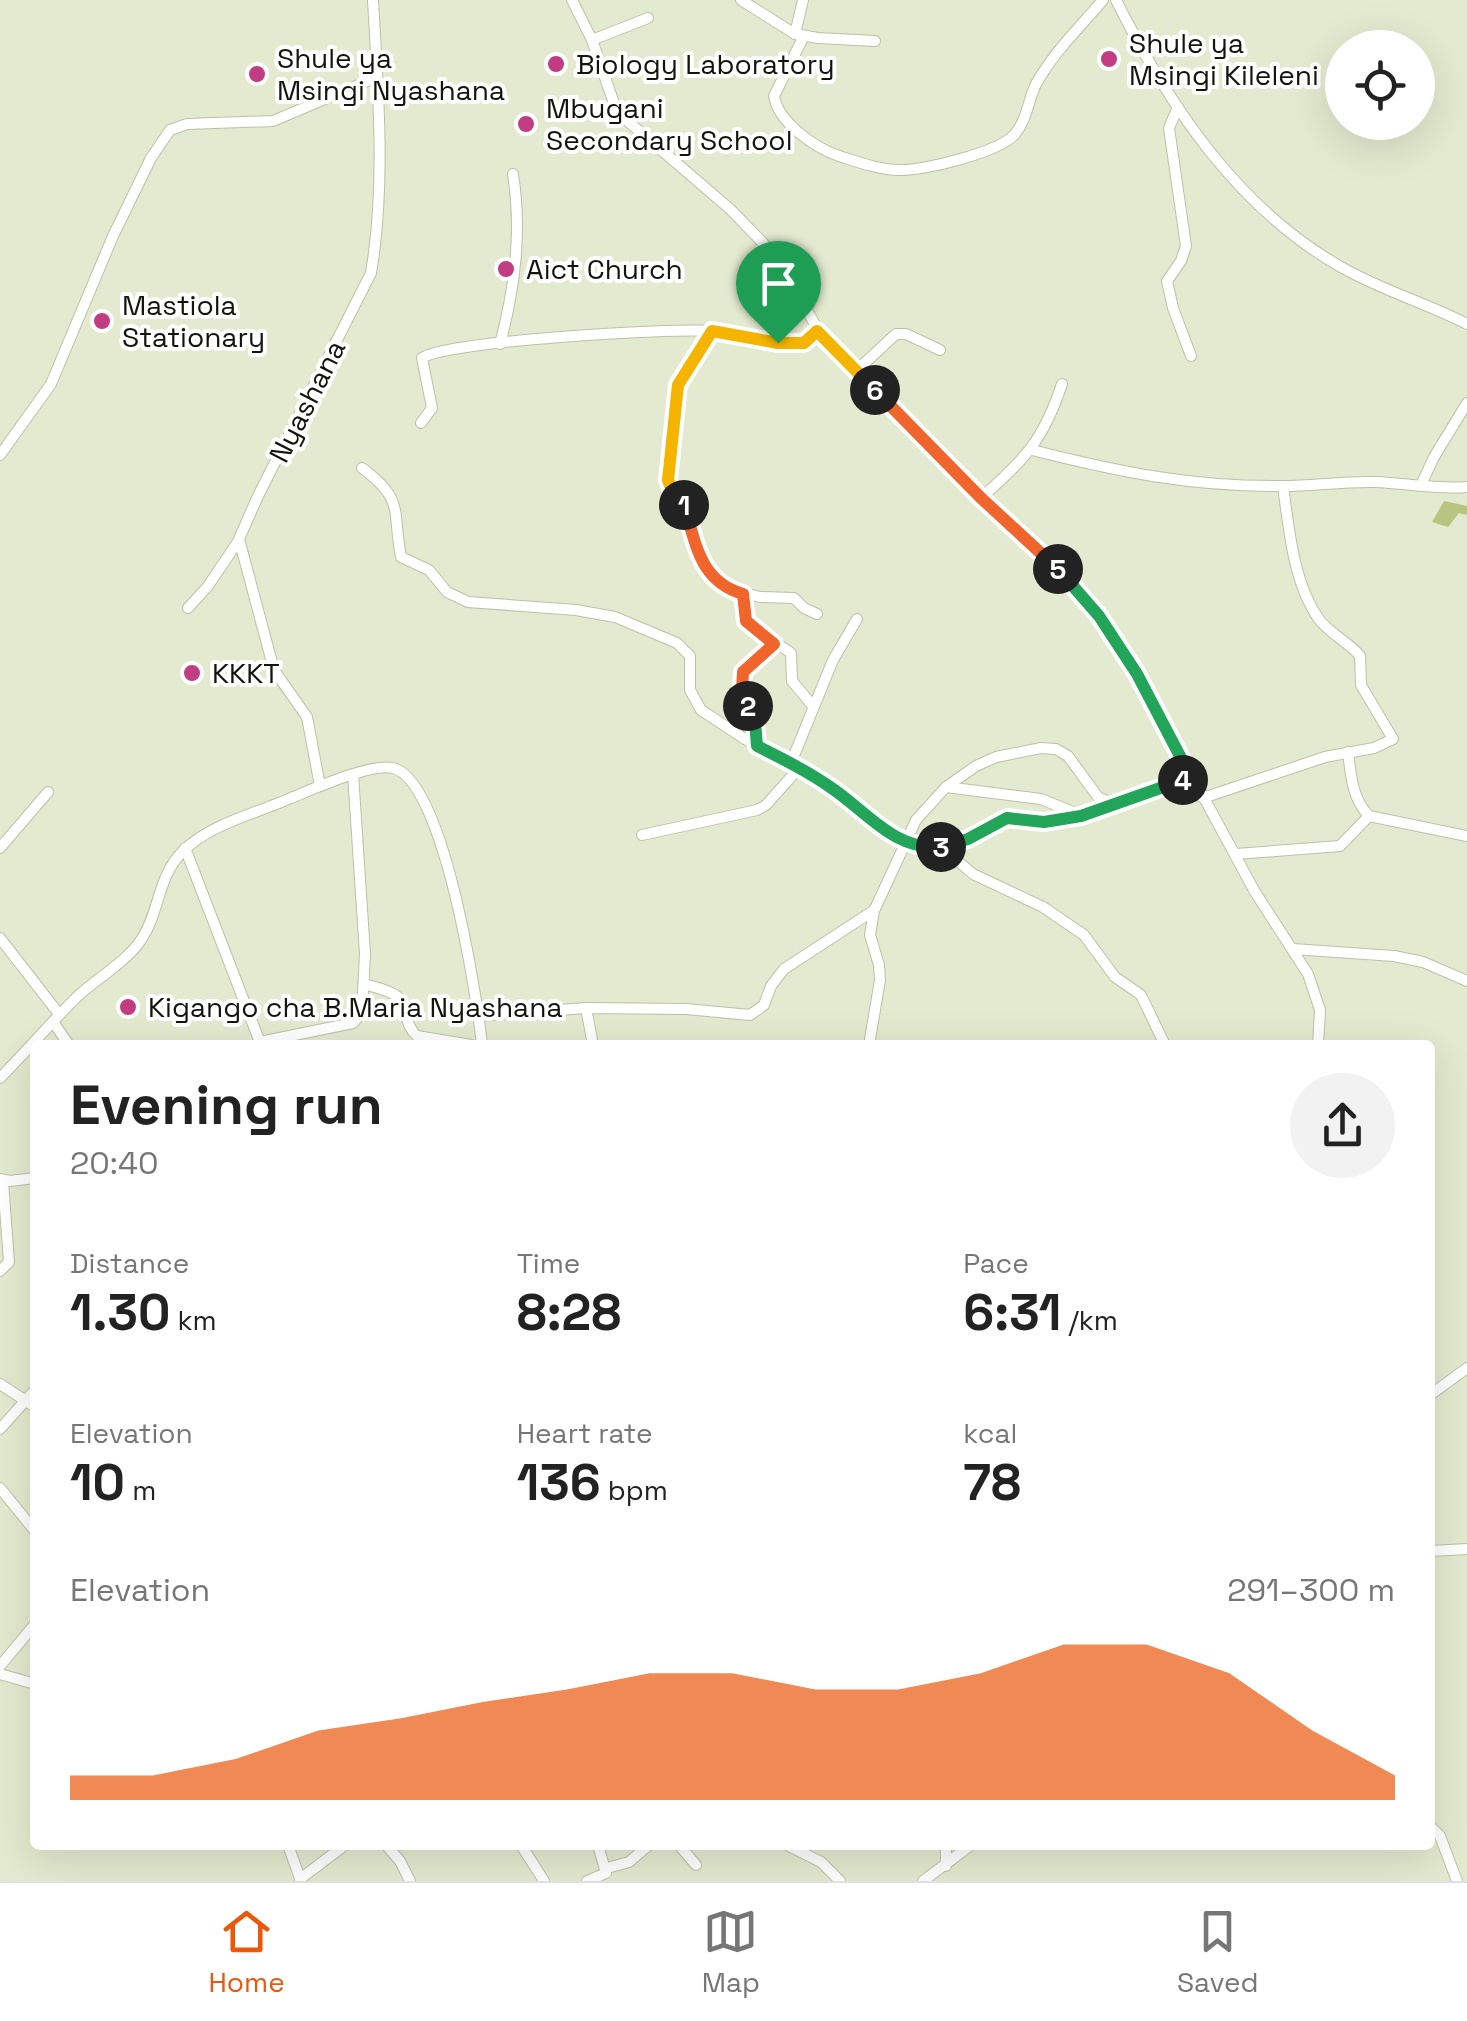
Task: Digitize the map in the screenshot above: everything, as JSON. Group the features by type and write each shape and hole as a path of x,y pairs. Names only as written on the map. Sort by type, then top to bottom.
{"street":[{"name":"Nyashana","path":"188,608 240,539 371,273 377,237 377,77 372,0"},
{"path":"572,0 592,40 616,112 730,209 763,243 817,331 981,498 1057,568 1099,616 1137,674 1255,892 1293,949 1316,993 1320,1010 1318,1040"},
{"path":"741,0 799,35 875,41"},
{"path":"803,0 799,35 774,96 778,108 802,134 835,155 890,170 912,170 973,154 1014,136 1024,122 1034,88 1052,60 1103,0"},
{"path":"1116,0 1138,44 1227,175 1300,240 1342,268 1467,324"},
{"path":"592,40 648,18"},
{"path":"0,455 51,384 113,236 151,158 170,130 187,124 272,122 377,77"},
{"path":"1178,107 1169,128 1186,246 1182,261 1168,281 1168,292 1191,356"},
{"path":"500,344 509,310 518,228 513,174"},
{"path":"420,423 432,408 422,358 449,348 647,332 712,331 795,344 804,343 817,331"},
{"path":"712,331 678,385 668,480 673,493 684,504 693,542 712,577 743,594 794,598 817,614"},
{"path":"856,371 896,334 906,334 940,350"},
{"path":"981,498 1032,450 1054,409 1062,384"},
{"path":"1421,486 1467,403"},
{"path":"1032,450 1122,473 1171,480 1283,486 1372,482 1467,487"},
{"path":"362,468 388,490 393,500 401,557 429,570 447,592 468,602 576,610 615,618 677,643 690,656 690,690 701,710 795,765 849,800 880,829 904,840 942,846 968,839 1007,818 1044,822 1081,816 1191,777"},
{"path":"1203,798 1394,739 1361,685 1360,656 1320,621 1311,604 1295,561 1283,486"},
{"path":"240,539 274,670 307,717 320,786"},
{"path":"743,594 746,621 791,653 792,681 813,706"},
{"path":"642,835 766,805 795,765 813,706 857,619"},
{"path":"757,746 755,722 744,698 742,678 746,668 774,644"},
{"path":"871,1040 880,973 870,936 874,911 904,840 928,804 976,766 996,757 1056,749 1068,756 1098,797 1117,802"},
{"path":"1348,752 1354,793 1369,816 1467,836"},
{"path":"38,1040 56,1018 141,941 162,880 186,848 207,834 320,786 386,768 397,770 410,782 427,810 450,873 481,1040"},
{"path":"276,1040 359,1020 364,984 353,774"},
{"path":"946,788 1041,800 1081,816"},
{"path":"0,848 48,792"},
{"path":"1236,854 1340,846 1369,816"},
{"path":"942,846 972,874 1034,902 1084,935 1115,977 1141,996 1163,1040"},
{"path":"186,848 258,1040"},
{"path":"478,1016 586,1008 686,1009 750,1015 764,1005 770,986 784,969 874,911"},
{"path":"841,932 870,936"},
{"path":"0,938 67,1040"},
{"path":"1293,949 1394,956 1424,962 1467,981"},
{"path":"364,984 400,1000 410,1031 416,1036 440,1040"},
{"path":"586,1008 592,1040"},
{"path":"0,1078 30,1049"},
{"path":"0,1271 9,1262 2,1180 30,1178"},
{"path":"1435,1392 1467,1368"},
{"path":"0,1384 30,1404 0,1428"},
{"path":"0,1488 30,1526"},
{"path":"1435,1552 1467,1549"},
{"path":"0,1666 30,1630"},
{"path":"0,1674 30,1683"},
{"path":"1435,1831 1456,1881"},
{"path":"290,1850 300,1880 339,1850"},
{"path":"390,1850 410,1881"},
{"path":"524,1850 544,1881"},
{"path":"587,1881 606,1873 600,1850"},
{"path":"607,1868 630,1862 643,1850"},
{"path":"682,1850 696,1865"},
{"path":"797,1850 820,1862 840,1881"},
{"path":"946,1850 946,1866"},
{"path":"923,1881 965,1850"}],"green space":[{"path":"1444,501 1467,506 1467,515 1459,513 1448,527 1432,522"}],"place":[{"name":"Shule ya Msingi Kileleni","path":"1109,59"},
{"name":"Biology Laboratory","path":"556,64"},
{"name":"Shule ya Msingi Nyashana","path":"257,74"},
{"name":"Mbugani Secondary School","path":"526,124"},
{"name":"Aict Church","path":"506,269"},
{"name":"Mastiola Stationary","path":"102,321"},
{"name":"KKKT","path":"192,673"},
{"name":"Kigango cha B.Maria Nyashana","path":"128,1007"}],"route":[{"path":"712,331 778,343 804,343 817,331 981,498 1057,568 1099,616 1137,674 1191,777 1092,813 1044,822 1007,818 968,839 930,847 891,836 816,777 757,746 755,722 742,690 743,672 774,644 746,621 743,594 718,584 704,565 693,542 684,504 673,493 668,480 668,471 678,385 712,331"}]}
